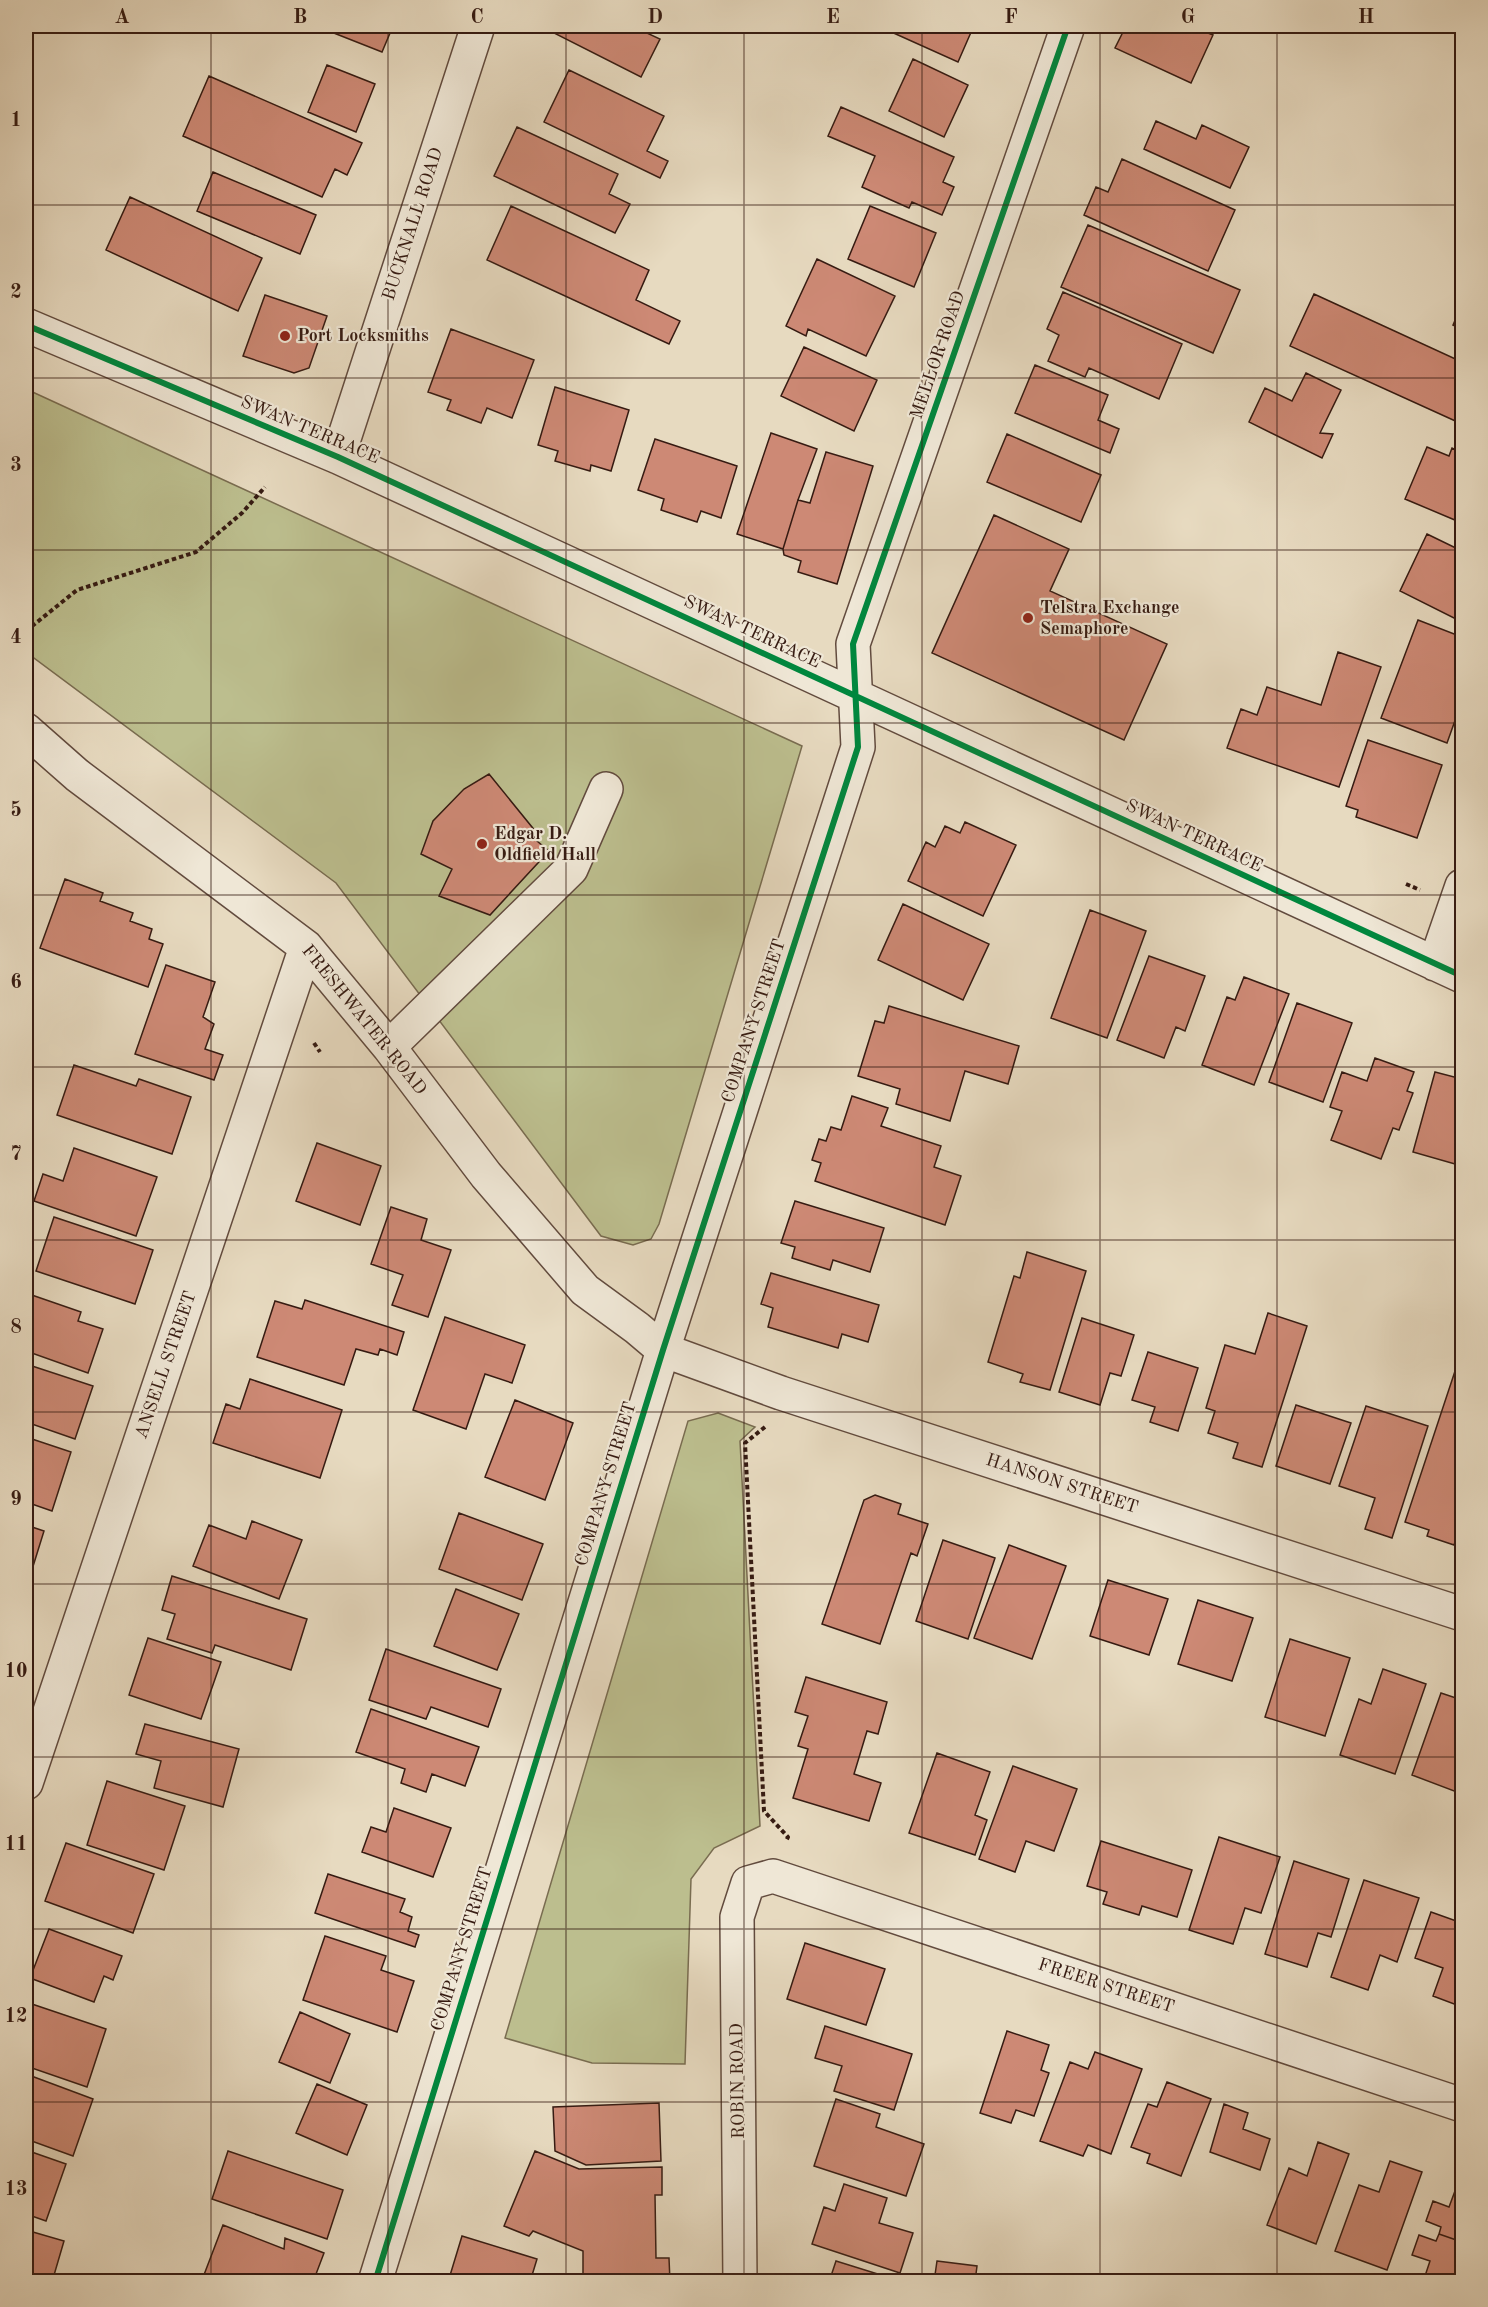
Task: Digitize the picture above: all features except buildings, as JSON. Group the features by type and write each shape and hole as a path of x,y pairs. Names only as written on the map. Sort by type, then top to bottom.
{"street":[{"name":"BUCKNALL ROAD","path":"338,457 478,26"},
{"name":"MELLOR ROAD","path":"855,696 853,644 1068,26"},
{"name":"SWAN TERRACE","path":"26,325 338,457 1449,970"},
{"name":"COMPANY STREET","path":"375,2282 663,1350 858,747 855,696"},
{"name":"FRESHWATER ROAD","path":"26,730 77,775 306,947 389,1047 486,1175 585,1290 638,1328 663,1350"},
{"path":"389,1047 571,869 606,789"},
{"path":"1449,970 1462,886"},
{"name":"ANSELL STREET","path":"26,1783 306,947"},
{"name":"HANSON STREET","path":"663,1350 782,1393 1462,1614"},
{"name":"FREER STREET","path":"760,1879 1462,2105"},
{"name":"ROBIN ROAD","path":"740,2282 737,1917 760,1879"}],"path":[{"path":"26,631 77,590 196,552 242,513 265,487"},
{"path":"760,1879 788,1837 764,1811 745,1443 769,1424 782,1393"}],"green space":[{"path":"26,389 802,746 659,1224 651,1239 633,1245 601,1236 336,883 26,652"},
{"path":"718,1413 755,1427 740,1441 760,1826 714,1848 691,1879 685,2064 592,2063 505,2038 688,1421"}],"cycle path":[{"path":"375,2282 663,1350 858,747 853,644 1068,26"},
{"path":"26,325 338,457 1462,976"}],"place":[{"name":"Port Locksmiths","path":"285,336"},
{"name":"Telstra Exchange Semaphore","path":"1028,618"},
{"name":"Edgar D. Oldfield Hall","path":"482,844"}]}
